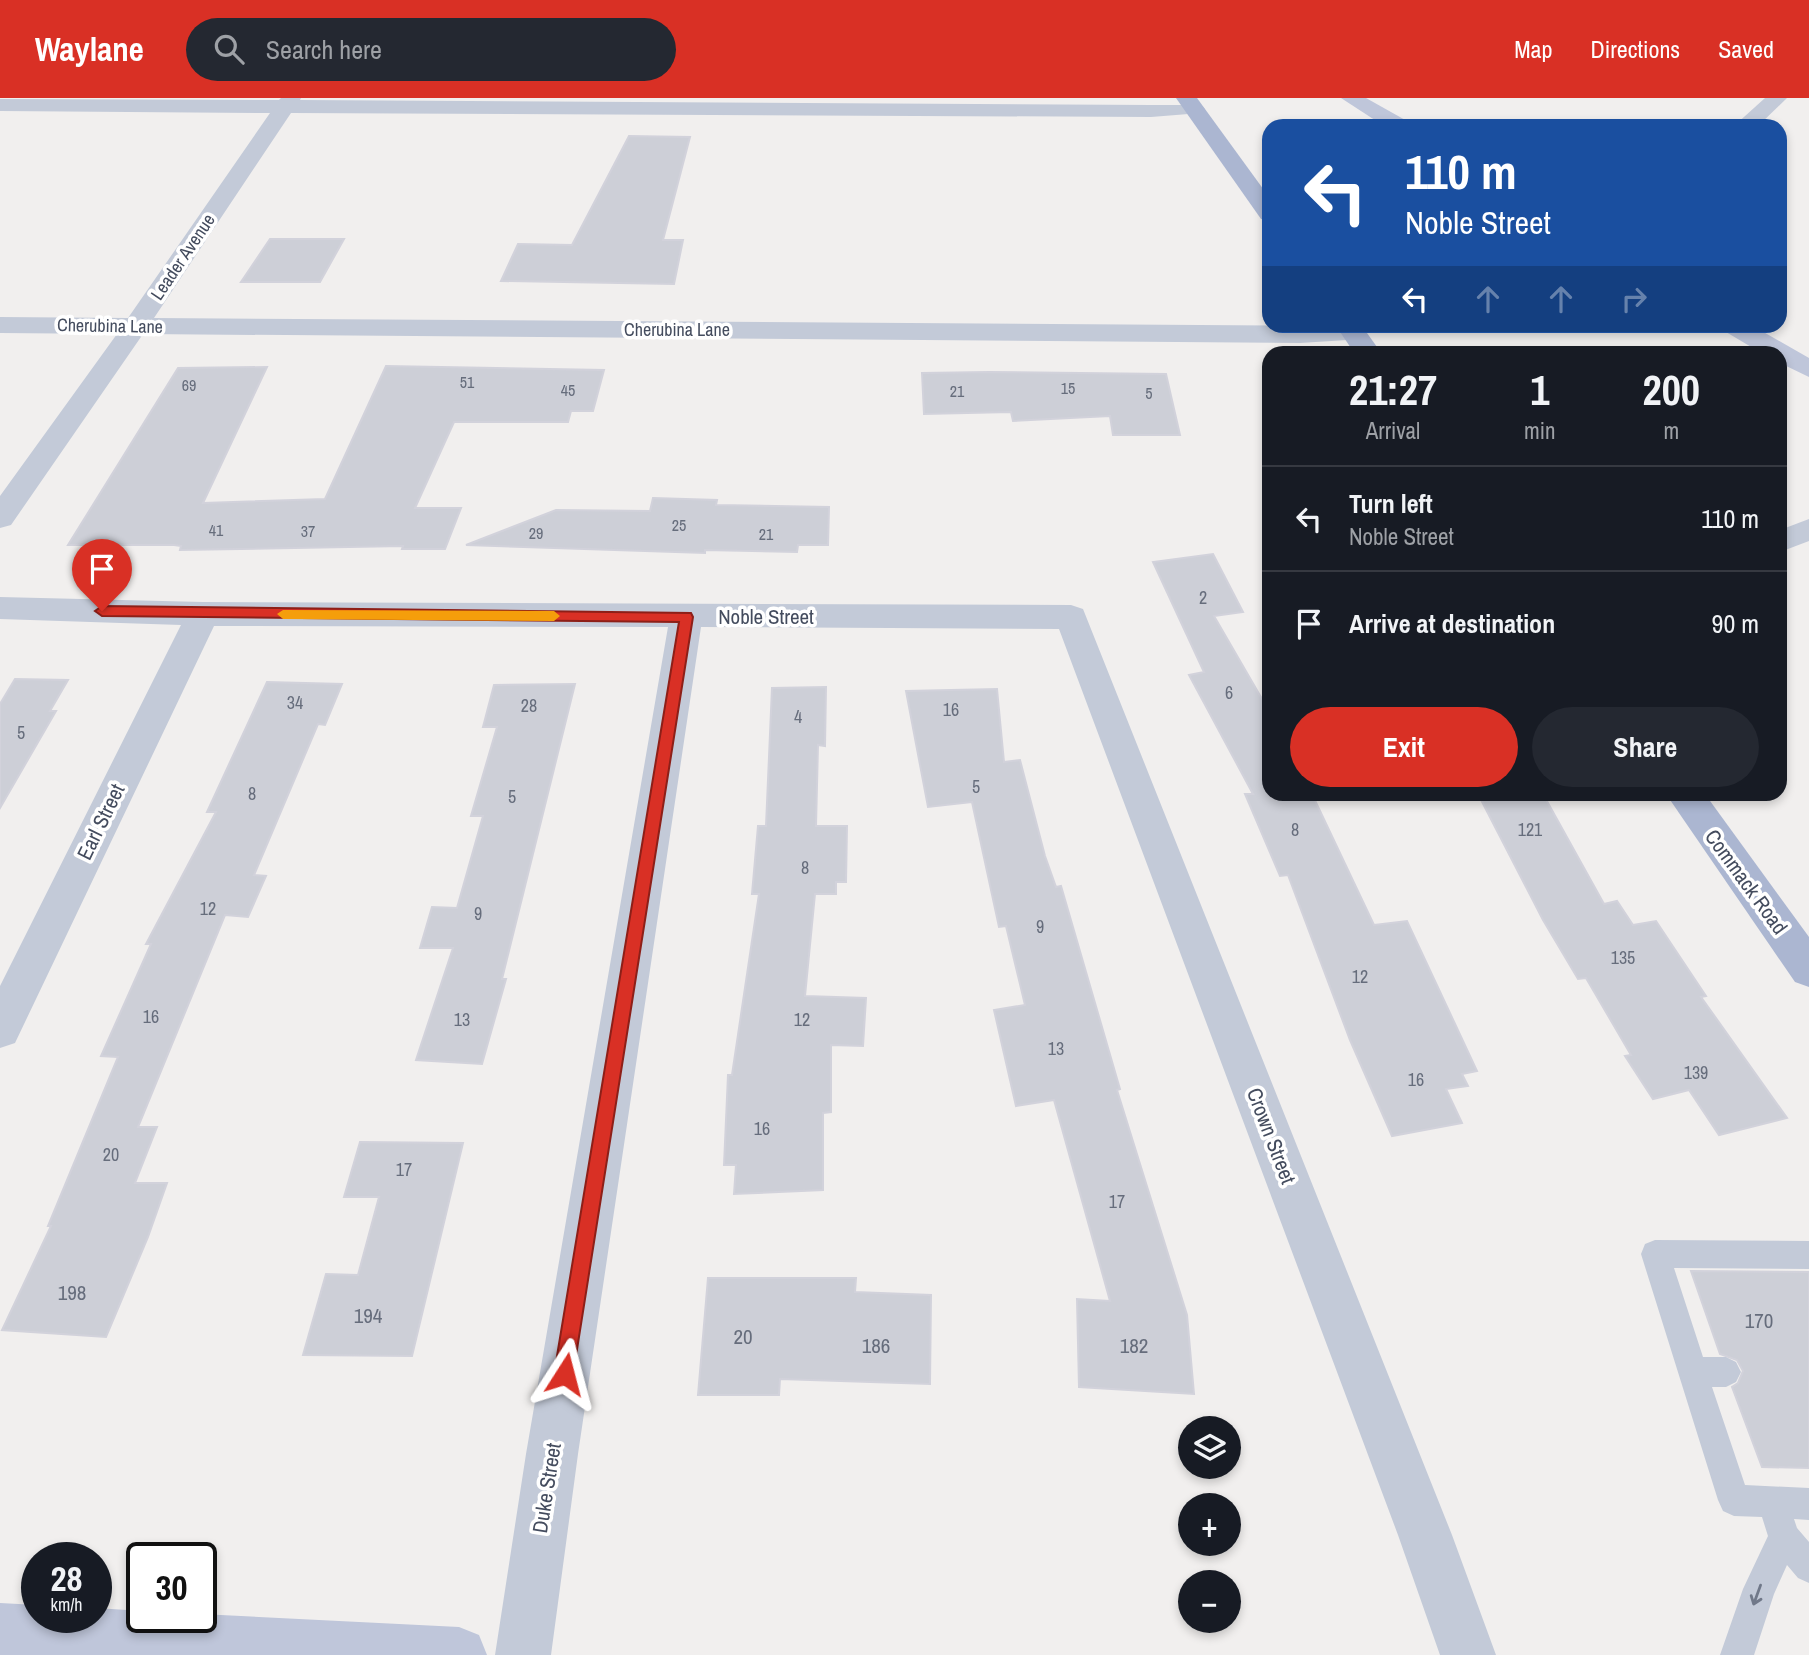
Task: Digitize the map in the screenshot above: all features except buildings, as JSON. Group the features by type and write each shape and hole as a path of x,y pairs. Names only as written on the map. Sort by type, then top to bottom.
{"main road":[{"path":"1351,98 1387,119"},
{"path":"1190,104 1262,204"},
{"path":"1747,333 1769,346"},
{"path":"1787,356 1809,369"},
{"name":"Commack Road","path":"1690,801 1795,931 1809,969"},
{"path":"0,1631 459,1655"}],"street":[{"path":"1753,119 1777,98"},
{"path":"0,104 288,102 1137,111 1190,104"},
{"name":"Leader Avenue","path":"0,518 135,327 288,102"},
{"name":"Cherubina Lane","path":"0,325 1357,337"},
{"path":"1787,539 1809,528"},
{"name":"Noble Street","path":"0,608 203,614 1071,617"},
{"name":"Earl Street","path":"0,1029 203,614"},
{"name":"Duke Street","path":"523,1655 554,1441 686,617"},
{"name":"Crown Street","path":"1071,617 1420,1522 1468,1655"}],"lane":[{"path":"1809,1255 1656,1254 1734,1500 1809,1504"},
{"path":"1693,1372 1726,1372"},
{"path":"1773,1502 1784,1537 1809,1567"},
{"path":"1737,1655 1759,1589 1784,1537"}],"slow traffic":[{"path":"283,614 554,616"}],"route":[{"path":"102,611 686,617 565,1374"}]}
